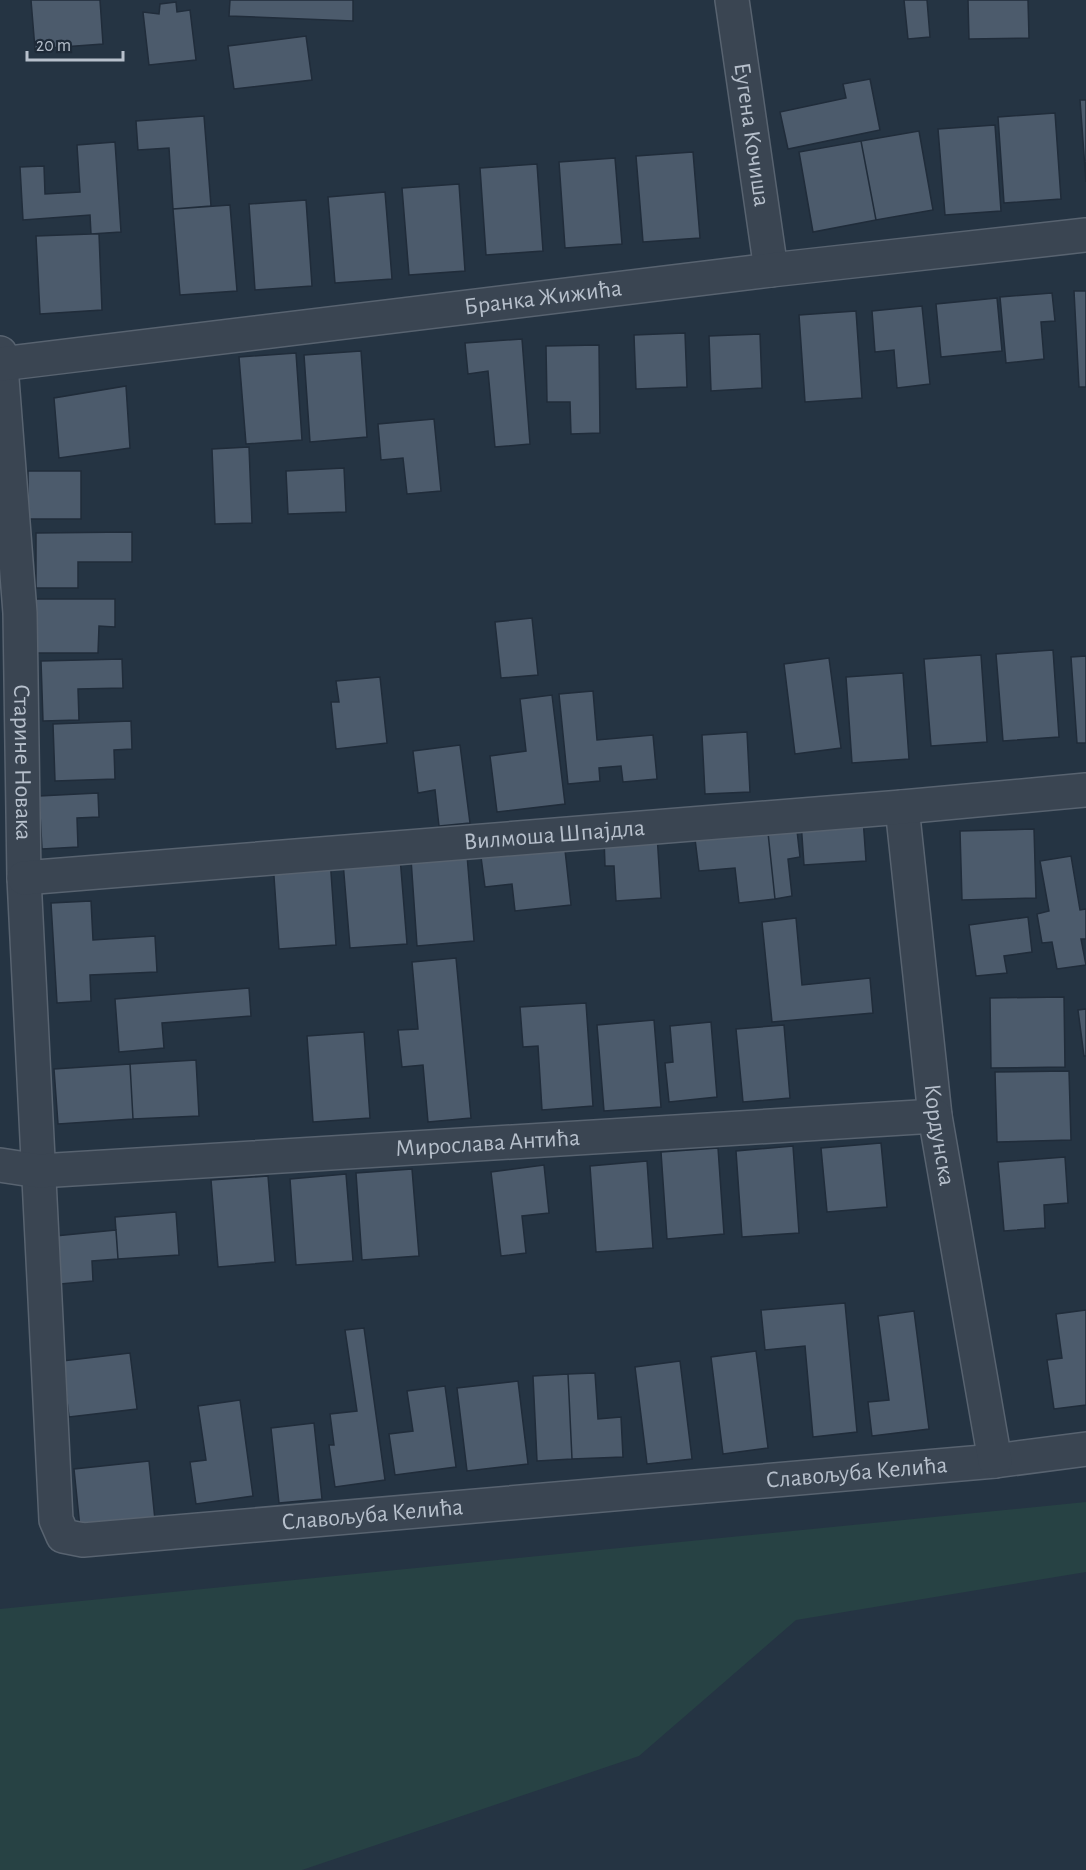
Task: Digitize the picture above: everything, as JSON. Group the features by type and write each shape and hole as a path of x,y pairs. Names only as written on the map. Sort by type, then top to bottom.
{"street":[{"name":"Еугена Кочиша","path":"732,0 771,270"},
{"name":"Бранка Жижића","path":"1,364 771,270 1086,235"},
{"name":"Старине Новака","path":"0,353 10,610 39,1171"},
{"name":"Вилмоша Шпајдла","path":"24,878 1086,790"},
{"name":"Кордунска","path":"902,807 935,1116 995,1461"},
{"name":"Мирослава Антића","path":"39,1171 935,1116"},
{"path":"0,1165 39,1171"},
{"name":"Славољуба Келића","path":"39,1171 56,1520 63,1536 83,1540 995,1461 1086,1449"}],"green space":[{"path":"1086,1502 1086,1572 796,1620 639,1756 302,1870 0,1870 0,1609"}],"building":[{"path":"31,0 100,0 103,44 35,49"},
{"path":"230,0 353,0 353,21 229,16"},
{"path":"904,0 927,0 930,37 908,39"},
{"path":"968,0 1028,0 1029,38 969,39"},
{"path":"176,2 177,12 190,10 196,60 149,65 143,12 159,14 160,4"},
{"path":"306,36 312,80 234,89 228,46"},
{"path":"870,79 880,130 788,149 780,112 846,98 843,84"},
{"path":"1080,100 1086,100 1086,182"},
{"path":"1055,113 1061,199 1004,203 998,117"},
{"path":"204,116 211,206 173,209 169,148 138,150 136,121"},
{"path":"995,125 1001,211 945,215 938,129"},
{"path":"919,131 933,210 876,220 861,141"},
{"path":"861,141 876,220 813,232 799,152"},
{"path":"115,142 121,232 91,234 90,215 23,220 20,167 44,166 45,194 80,192 77,145"},
{"path":"693,152 700,238 643,242 636,156"},
{"path":"615,158 622,244 565,248 559,162"},
{"path":"537,164 543,251 486,255 480,168"},
{"path":"459,184 465,271 409,275 402,188"},
{"path":"385,192 392,279 335,283 328,197"},
{"path":"306,200 312,286 255,290 249,204"},
{"path":"230,205 237,291 180,295 173,209"},
{"path":"99,234 102,310 40,314 36,236"},
{"path":"1074,291 1086,291 1086,387 1079,387"},
{"path":"1052,293 1055,321 1041,322 1044,359 1006,363 1000,297"},
{"path":"997,298 1002,351 941,357 936,304"},
{"path":"922,306 930,384 897,388 894,350 875,352 872,311"},
{"path":"856,311 862,398 805,402 799,315"},
{"path":"685,333 687,387 636,389 634,335"},
{"path":"760,334 762,388 711,391 709,336"},
{"path":"522,339 530,444 495,447 488,371 468,374 465,343"},
{"path":"599,345 600,433 571,434 570,402 547,402 546,346"},
{"path":"361,351 367,437 310,442 304,355"},
{"path":"296,353 302,440 246,444 239,357"},
{"path":"126,386 130,448 59,458 54,398"},
{"path":"434,419 441,491 407,494 403,458 381,460 378,424"},
{"path":"249,447 252,523 215,524 212,449"},
{"path":"344,468 346,512 288,514 286,471"},
{"path":"28,471 81,471 81,519 28,519"},
{"path":"132,532 132,562 78,562 78,588 36,588 36,533"},
{"path":"32,599 115,599 115,627 99,626 98,653 32,653"},
{"path":"532,618 538,675 501,678 495,622"},
{"path":"1053,650 1059,737 1003,741 996,654"},
{"path":"981,655 987,742 931,746 924,659"},
{"path":"1086,656 1086,743 1077,743 1071,657"},
{"path":"829,658 841,748 795,754 784,664"},
{"path":"122,659 123,688 78,689 79,720 43,721 41,661"},
{"path":"903,673 909,759 852,763 846,677"},
{"path":"380,677 387,743 336,749 331,702 339,702 336,681"},
{"path":"593,691 597,740 653,735 657,779 623,782 621,766 599,768 600,781 568,784 559,694"},
{"path":"552,695 565,804 497,812 490,756 526,751 520,699"},
{"path":"131,721 132,749 114,750 115,779 55,781 53,724"},
{"path":"747,732 750,792 705,794 702,735"},
{"path":"460,745 470,823 439,826 435,790 418,793 413,751"},
{"path":"98,793 99,817 77,818 78,847 42,849 39,796"},
{"path":"863,818 866,861 804,865 801,822"},
{"path":"796,822 800,857 788,859 792,896 775,899 767,823"},
{"path":"767,823 775,899 739,903 735,868 699,871 694,831"},
{"path":"1034,829 1036,898 962,900 960,831"},
{"path":"657,834 661,898 616,901 614,866 605,866 604,837"},
{"path":"564,841 571,905 515,911 512,884 485,887 481,857"},
{"path":"467,855 474,941 417,946 411,859"},
{"path":"1071,856 1080,910 1086,909 1086,939 1081,939 1086,965 1057,969 1052,942 1042,943 1037,914 1049,911 1040,861"},
{"path":"400,857 407,944 350,948 343,862"},
{"path":"330,858 336,945 279,949 273,862"},
{"path":"91,901 93,940 155,936 157,972 90,975 91,1001 57,1003 51,903"},
{"path":"1028,917 1032,952 1004,956 1007,973 976,976 969,925"},
{"path":"796,918 802,985 870,978 873,1013 772,1022 762,922"},
{"path":"456,958 471,1118 428,1122 423,1065 402,1067 398,1030 418,1029 412,962"},
{"path":"249,988 251,1016 162,1023 164,1048 119,1052 115,999"},
{"path":"1064,997 1065,1067 991,1068 990,998"},
{"path":"586,1003 593,1106 542,1110 538,1046 523,1047 520,1007"},
{"path":"1086,1009 1086,1056 1084,1056 1078,1010"},
{"path":"654,1020 661,1107 604,1111 597,1025"},
{"path":"711,1022 717,1097 669,1102 665,1063 673,1062 670,1026"},
{"path":"784,1025 790,1098 743,1102 736,1029"},
{"path":"364,1032 370,1118 313,1122 307,1036"},
{"path":"196,1060 199,1116 133,1119 130,1064"},
{"path":"130,1064 133,1119 58,1124 54,1069"},
{"path":"1069,1071 1071,1140 997,1142 995,1072"},
{"path":"881,1143 887,1207 827,1212 821,1148"},
{"path":"793,1146 799,1233 742,1237 736,1151"},
{"path":"718,1148 724,1234 667,1239 661,1152"},
{"path":"1065,1157 1068,1203 1044,1205 1045,1228 1004,1231 998,1162"},
{"path":"647,1161 653,1248 596,1252 590,1166"},
{"path":"544,1165 549,1213 522,1216 526,1253 501,1256 491,1172"},
{"path":"412,1169 419,1256 362,1260 356,1173"},
{"path":"346,1174 353,1261 296,1265 290,1179"},
{"path":"268,1176 275,1262 218,1267 211,1180"},
{"path":"176,1212 179,1255 118,1259 115,1217"},
{"path":"116,1230 118,1259 92,1261 93,1281 60,1284 55,1236"},
{"path":"845,1303 857,1432 813,1437 805,1346 765,1350 761,1310"},
{"path":"1086,1310 1086,1405 1054,1409 1047,1360 1062,1358 1056,1314"},
{"path":"914,1311 929,1429 872,1436 868,1402 889,1400 878,1316"},
{"path":"364,1328 385,1480 335,1487 329,1445 334,1445 330,1414 357,1411 345,1330"},
{"path":"756,1351 768,1448 723,1454 711,1357"},
{"path":"130,1353 137,1409 69,1417 62,1361"},
{"path":"680,1361 692,1459 647,1464 635,1367"},
{"path":"595,1373 598,1419 621,1417 623,1457 572,1459 568,1374"},
{"path":"568,1374 572,1459 537,1461 533,1376"},
{"path":"518,1381 528,1464 467,1471 457,1388"},
{"path":"445,1386 456,1467 395,1475 389,1434 413,1431 407,1391"},
{"path":"240,1400 253,1496 196,1504 190,1462 206,1460 198,1406"},
{"path":"314,1423 322,1499 279,1503 271,1428"},
{"path":"149,1461 155,1520 80,1528 74,1469"}]}
